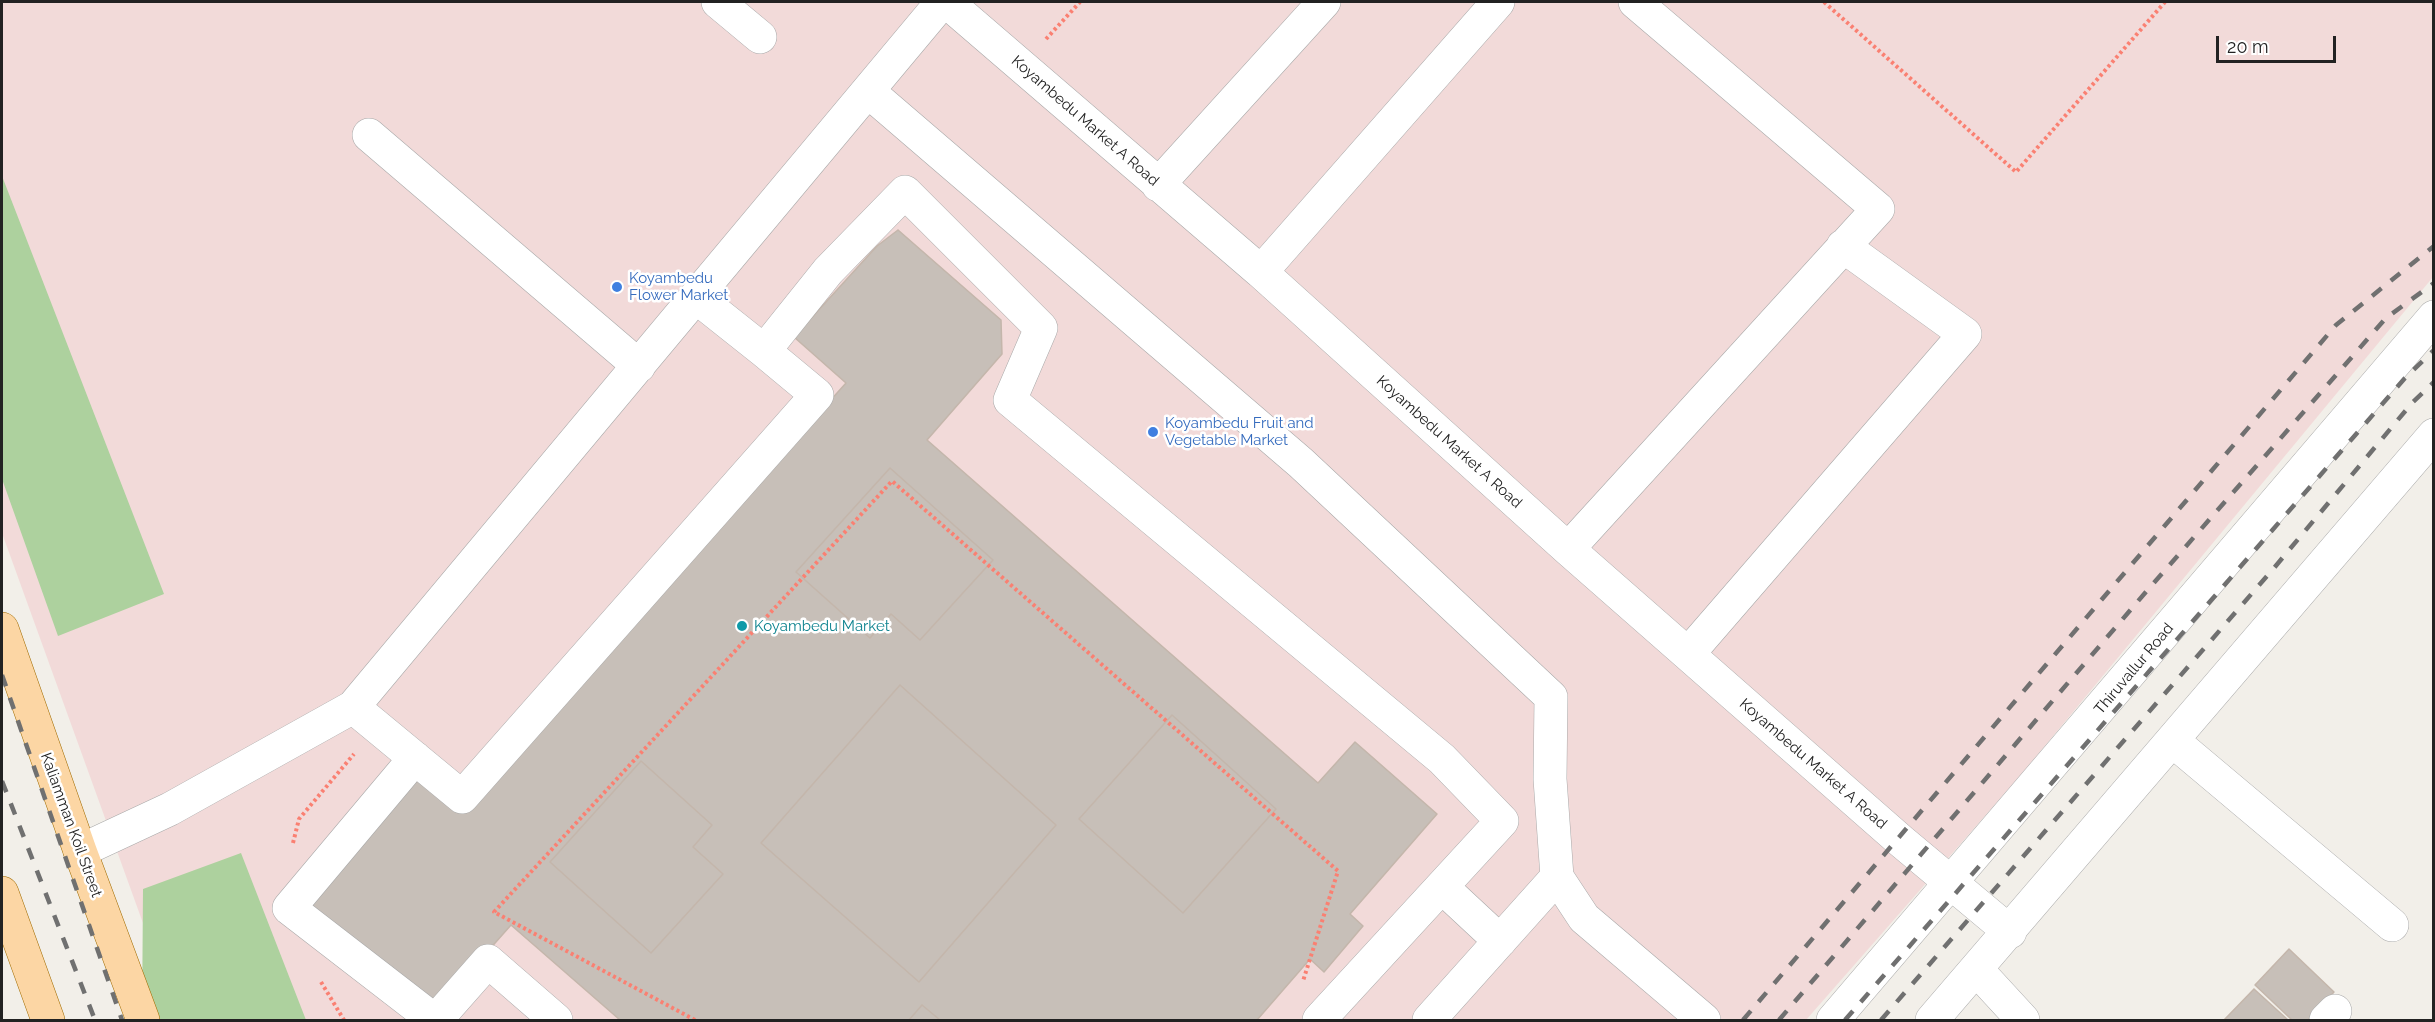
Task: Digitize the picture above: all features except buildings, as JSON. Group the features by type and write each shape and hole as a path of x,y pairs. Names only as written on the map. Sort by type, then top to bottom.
{"main road":[{"name":"Kaliamman Koil Street","path":"2,629 80,851 143,1020"},
{"path":"2,893 48,1020"}],"street":[{"path":"718,2 760,37"},
{"path":"80,851 365,717 639,366 944,2"},
{"name":"Koyambedu Market A Road","path":"944,2 1261,272 1568,549 1951,884 2010,932"},
{"path":"1158,185 1324,2"},
{"path":"1261,272 1498,2"},
{"path":"1568,549 1878,209 1635,2"},
{"path":"869,92 1301,463 1551,697 1550,778 1557,877 1584,918 1704,1020"},
{"path":"369,135 639,366"},
{"path":"764,351 828,270 905,192 1041,328 1010,400 1442,759 1502,821 1319,1020"},
{"path":"1688,654 1965,334 1843,246"},
{"path":"365,717 462,797 817,395 696,297"},
{"name":"Thiruvallur Road","path":"1833,1020 2433,317"},
{"path":"1932,1020 2010,932 2433,435"},
{"path":"2173,741 2392,925"},
{"path":"415,758 289,908 435,1020 488,961 556,1020"},
{"path":"1429,1020 1557,877"},
{"path":"1442,886 1500,941"},
{"path":"1977,970 2024,1020"}],"path":[{"path":"1042,43 1080,2"},
{"path":"1824,2 2016,172 2165,2"},
{"path":"694,1020 494,912 892,481 1338,871 1300,988"},
{"path":"290,852 299,819 365,717"},
{"path":"317,975 344,1020"}],"shaded area":[{"name":"Koyambedu Fruit and Vegetable Market","path":"2,2 2433,2 2433,277 2020,776 1806,1020 178,1020 2,533"}],"green space":[{"path":"2,176 164,594 58,636 2,479"},
{"path":"241,853 306,1020 142,1020 143,889"}],"railway":[{"path":"1743,1020 2336,325 2434,246"},
{"path":"1779,1020 2145,593 2386,318 2434,283"},
{"path":"1845,1020 2405,378 2434,350"},
{"path":"1881,1020 2274,568 2412,403 2434,382"},
{"path":"2,675 122,1020"},
{"path":"2,781 95,1020"}],"place":[{"name":"Koyambedu Flower Market","path":"617,287"},
{"name":"Koyambedu Fruit and Vegetable Market","path":"1153,432"},
{"name":"Koyambedu Market","path":"742,626"}]}
